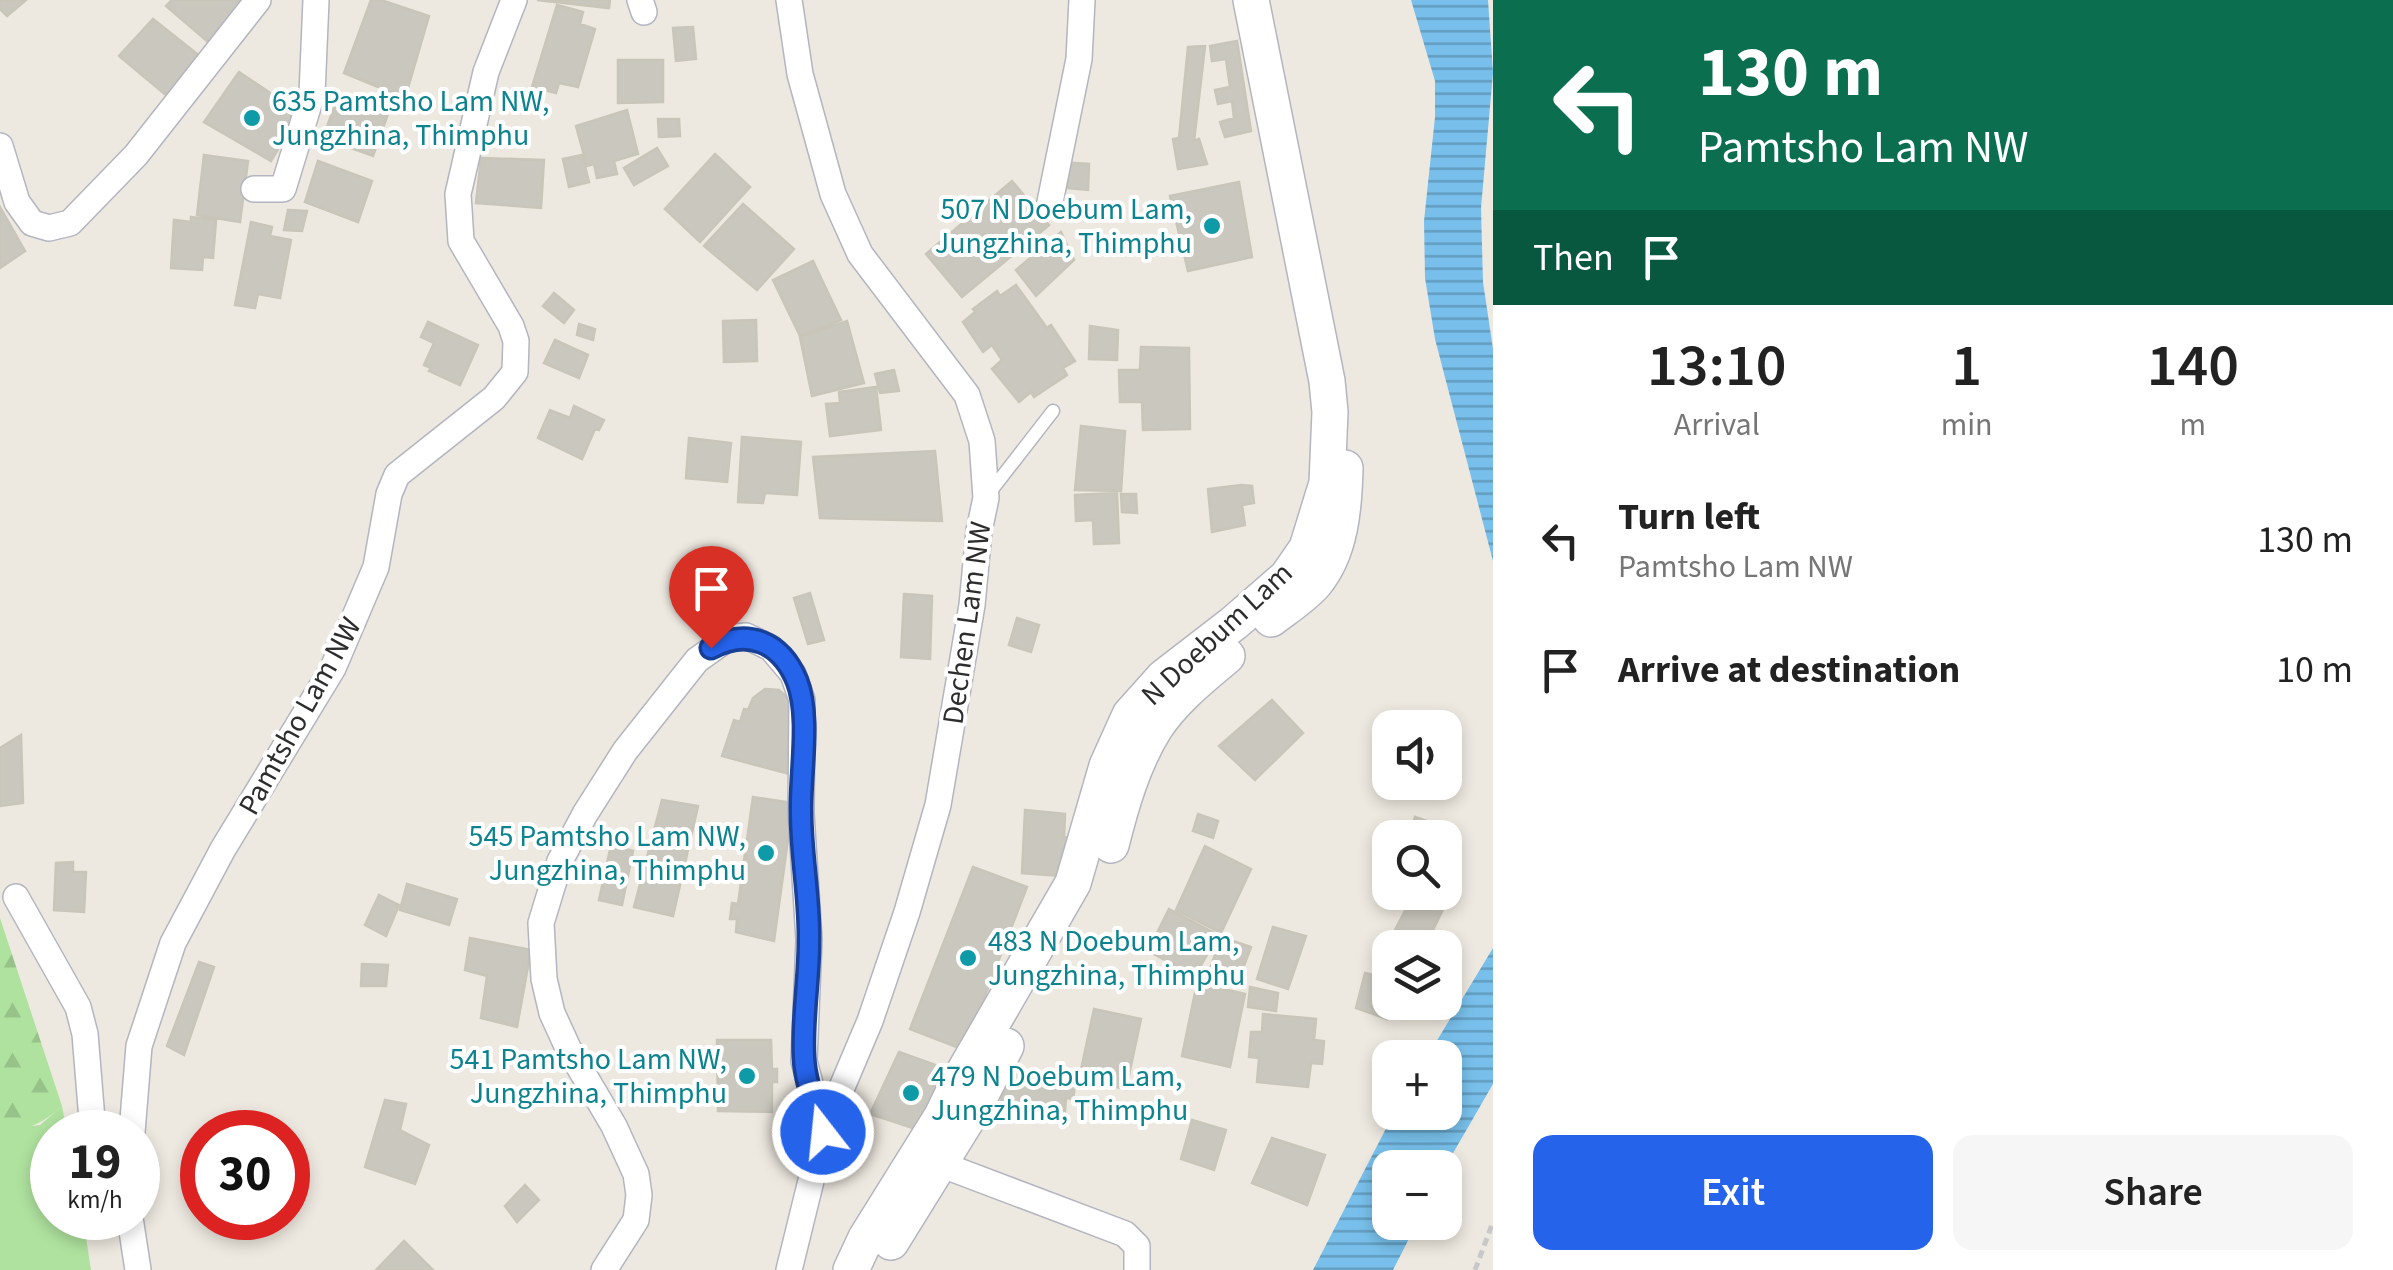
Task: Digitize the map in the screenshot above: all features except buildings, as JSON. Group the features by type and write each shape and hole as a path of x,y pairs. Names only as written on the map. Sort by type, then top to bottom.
{"main road":[{"name":"N Doebum Lam","path":"851,1270 1073,884 1107,766 1130,715 1164,677 1287,577 1306,548 1326,483 1330,412 1327,382 1250,0"},
{"name":"N Doebum Lam","path":"877,1270 1085,912 1108,855 1120,808 1156,726 1192,686 1314,584 1335,548 1345,486 1345,385 1268,0"}],"street":[{"path":"0,146 18,202 32,223 50,228 70,222 136,155 258,0"},
{"path":"254,189 283,189 312,94 316,0"},
{"name":"Pamtsho Lam NW","path":"134,1110 139,1046 173,943 223,849 333,668 376,567 389,494 397,475 494,398 515,372 516,341 462,241 456,211 486,72 514,0"},
{"name":"Dechen Lam NW","path":"789,0 800,74 832,194 860,254 966,395 982,442 986,498 938,805 870,1021 823,1132 789,1270"},
{"path":"1050,202 1079,59 1082,0"},
{"path":"604,1270 636,1220 636,1174 552,1013 544,979 541,923 560,861 626,751 698,660 728,638 746,636 759,640 782,660 799,686 809,940 804,1061 823,1132"},
{"path":"16,897 78,1007 85,1034 92,1110"},
{"path":"940,1164 1125,1234 1137,1246 1137,1270"},
{"path":"133,1240 138,1270"}],"lane":[{"path":"986,498 1053,411"}],"path":[{"path":"1475,1270 1493,1222"}],"green space":[{"path":"0,918 62,1106 57,1110 30,1110 30,1126 0,1130"},
{"path":"30,1126 30,1240 86,1240 91,1270 0,1270 0,1130"}],"water":[{"path":"1411,0 1488,0 1493,73 1481,208 1483,282 1493,349 1493,561 1435,339 1425,278 1424,221 1435,81"},
{"path":"1493,948 1493,1084 1455,1150 1375,1150 1385,1130 1462,1130 1462,1040 1437,1040 1449,1020 1462,1020 1462,999"},
{"path":"1372,1156 1372,1240 1408,1240 1393,1270 1313,1270"}],"place":[{"name":"635 Pamtsho Lam NW, Jungzhina, Thimphu","path":"252,118"},
{"name":"507 N Doebum Lam, Jungzhina, Thimphu","path":"1212,226"},
{"name":"545 Pamtsho Lam NW, Jungzhina, Thimphu","path":"766,853"},
{"name":"483 N Doebum Lam, Jungzhina, Thimphu","path":"968,958"},
{"name":"541 Pamtsho Lam NW, Jungzhina, Thimphu","path":"747,1076"},
{"name":"479 N Doebum Lam, Jungzhina, Thimphu","path":"911,1093"}],"route":[{"path":"711,648 728,638 746,636 759,640 782,660 799,686 809,940 804,1061 823,1132"}]}
